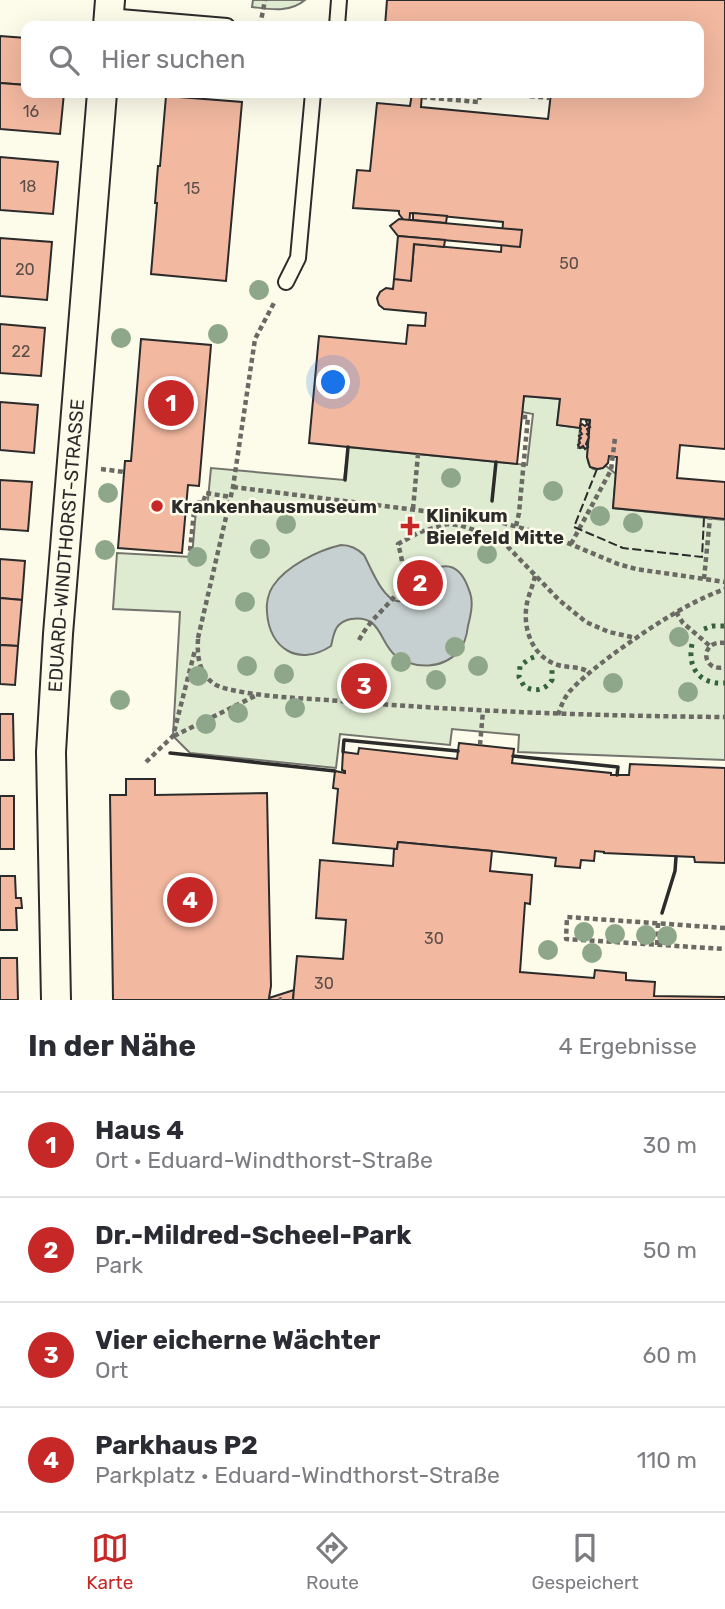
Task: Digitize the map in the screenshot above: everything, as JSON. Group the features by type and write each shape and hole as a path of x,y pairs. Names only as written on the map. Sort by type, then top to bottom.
{"street":[{"name":"EDUARD-WINDTHORST-STRASSE","path":"56,1000 51,752 58,634 102,98"}],"lane":[{"path":"337,21 339,0"},
{"path":"109,14 178,21"},
{"path":"286,282 298,258 313,98"}],"path":[{"path":"261,21 265,0"},
{"path":"433,98 479,102 479,98"},
{"path":"173,736 231,497 255,339 286,282"},
{"path":"516,526 528,417 522,417"},
{"path":"571,544 611,470 615,439"},
{"path":"413,509 418,454"},
{"path":"109,469 124,472"},
{"path":"233,487 460,515 516,526 636,569 725,582"},
{"path":"190,551 195,502 203,503 206,493 231,497"},
{"path":"459,524 460,515"},
{"path":"704,579 710,518"},
{"path":"359,640 396,595 403,580 398,544 447,524 459,524 490,535 508,546 559,600 586,622 609,632 636,638"},
{"path":"535,576 527,604 527,620 529,636 536,651 544,661 589,672"},
{"path":"558,715 569,692 589,672 676,612 725,589"},
{"path":"676,612 683,623 710,646"},
{"path":"198,639 197,654 207,677 225,688 258,695 558,715 725,717"},
{"path":"725,643 717,642 710,646 706,654 709,663 717,668 725,667"},
{"path":"146,762 173,736 258,695"},
{"path":"480,745 483,711"},
{"path":"725,928 567,918 566,939 725,949"},
{"path":"657,945 658,923"}],"green space":[{"path":"253,0 305,0 293,7 280,9 252,7"},
{"path":"524,396 560,399 557,425 580,428 578,448 588,448 590,466 600,469 606,466 616,474 613,508 725,520 725,760 518,752 519,735 452,729 450,745 340,734 336,768 190,753 173,736 180,612 113,609 117,553 192,557 196,510 207,509 211,468 344,480 348,447 527,465 533,414 522,412"}],"shaded area":[{"path":"341,545 364,555 382,589 397,601 412,596 420,579 430,570 446,566 459,571 471,594 472,603 466,636 459,651 437,664 412,664 396,656 374,625 361,619 346,620 342,623 336,629 331,646 319,652 297,654 280,645 269,625 267,606 271,589 294,566 313,555"}],"building":[{"path":"387,0 725,0 725,449 680,445 677,478 725,482 725,519 613,508 617,457 609,456 608,463 603,468 590,467 587,457 590,420 581,419 580,428 557,425 560,399 524,396 517,464 309,443 319,336 406,344 408,325 425,326 426,313 384,309 377,298 386,288 393,289 394,279 412,269 414,244 501,252 503,222 410,213 409,227 399,211 353,208 357,170 370,171 377,103 410,106 411,98 422,98 421,107 548,119 550,98 704,98 704,21 385,21"},
{"path":"0,36 21,38 21,85 0,83"},
{"path":"0,83 21,85 21,98 64,98 60,134 0,129"},
{"path":"166,98 242,102 226,281 151,274"},
{"path":"0,157 58,162 53,214 0,210"},
{"path":"413,213 447,216 446,223 413,220"},
{"path":"399,219 522,230 520,247 398,236 390,226"},
{"path":"398,236 445,240 444,247 414,244 411,281 394,279"},
{"path":"0,238 52,242 47,300 0,296"},
{"path":"0,324 45,328 41,376 0,373"},
{"path":"141,339 211,345 199,486 188,485 182,553 118,548 125,461 131,461"},
{"path":"0,402 38,405 34,453 0,450"},
{"path":"588,420 588,447 585,449 578,445 581,438 579,436 582,434 580,426 585,426"},
{"path":"0,480 32,482 28,531 0,529"},
{"path":"0,559 25,561 22,600 0,598"},
{"path":"0,598 22,600 18,646 0,645"},
{"path":"0,645 18,646 15,685 0,684"},
{"path":"0,714 13,714 14,760 0,760"},
{"path":"459,743 514,749 512,763 611,775 629,775 630,764 725,768 725,863 695,862 694,857 595,851 594,861 581,860 580,868 555,866 556,858 492,851 398,842 397,849 333,843 338,789 333,788 335,771 345,773 342,770 343,752 358,754 359,748 457,759"},
{"path":"126,779 155,779 155,795 267,793 271,986 269,998 294,990 293,1000 113,1000 110,795 126,795"},
{"path":"0,796 14,796 14,849 0,849"},
{"path":"398,842 492,851 490,871 532,875 530,904 525,903 520,972 594,978 595,970 626,973 626,980 655,982 654,996 725,997 725,1000 293,1000 297,956 343,959 346,920 316,918 320,860 393,866 394,849 397,849"},
{"path":"0,876 15,876 16,898 21,898 22,908 16,908 17,930 0,930"},
{"path":"0,958 17,958 18,1000 0,1000"}],"hedge":[{"path":"704,629 725,626"},
{"path":"692,644 692,660 697,673 709,681 725,683"},
{"path":"534,657 520,666 519,677 524,686 536,690 543,688 552,680 552,669"}],"fence":[{"path":"597,469 574,527 623,548 702,557 704,518"}],"wall":[{"path":"345,480 348,447"},
{"path":"492,501 496,462"},
{"path":"343,752 344,740 458,751"},
{"path":"170,753 335,771"},
{"path":"513,756 618,767 617,775"},
{"path":"662,913 675,871 676,857"}],"place":[{"name":"Haus 4","path":"171,403"},
{"name":"Krankenhausmuseum","path":"157,506"},
{"name":"Klinikum Bielefeld Mitte","path":"410,526"},
{"name":"Dr.-Mildred-Scheel-Park","path":"420,583"},
{"name":"Vier eicherne Wächter","path":"364,686"},
{"name":"Parkhaus P2","path":"190,900"}]}
